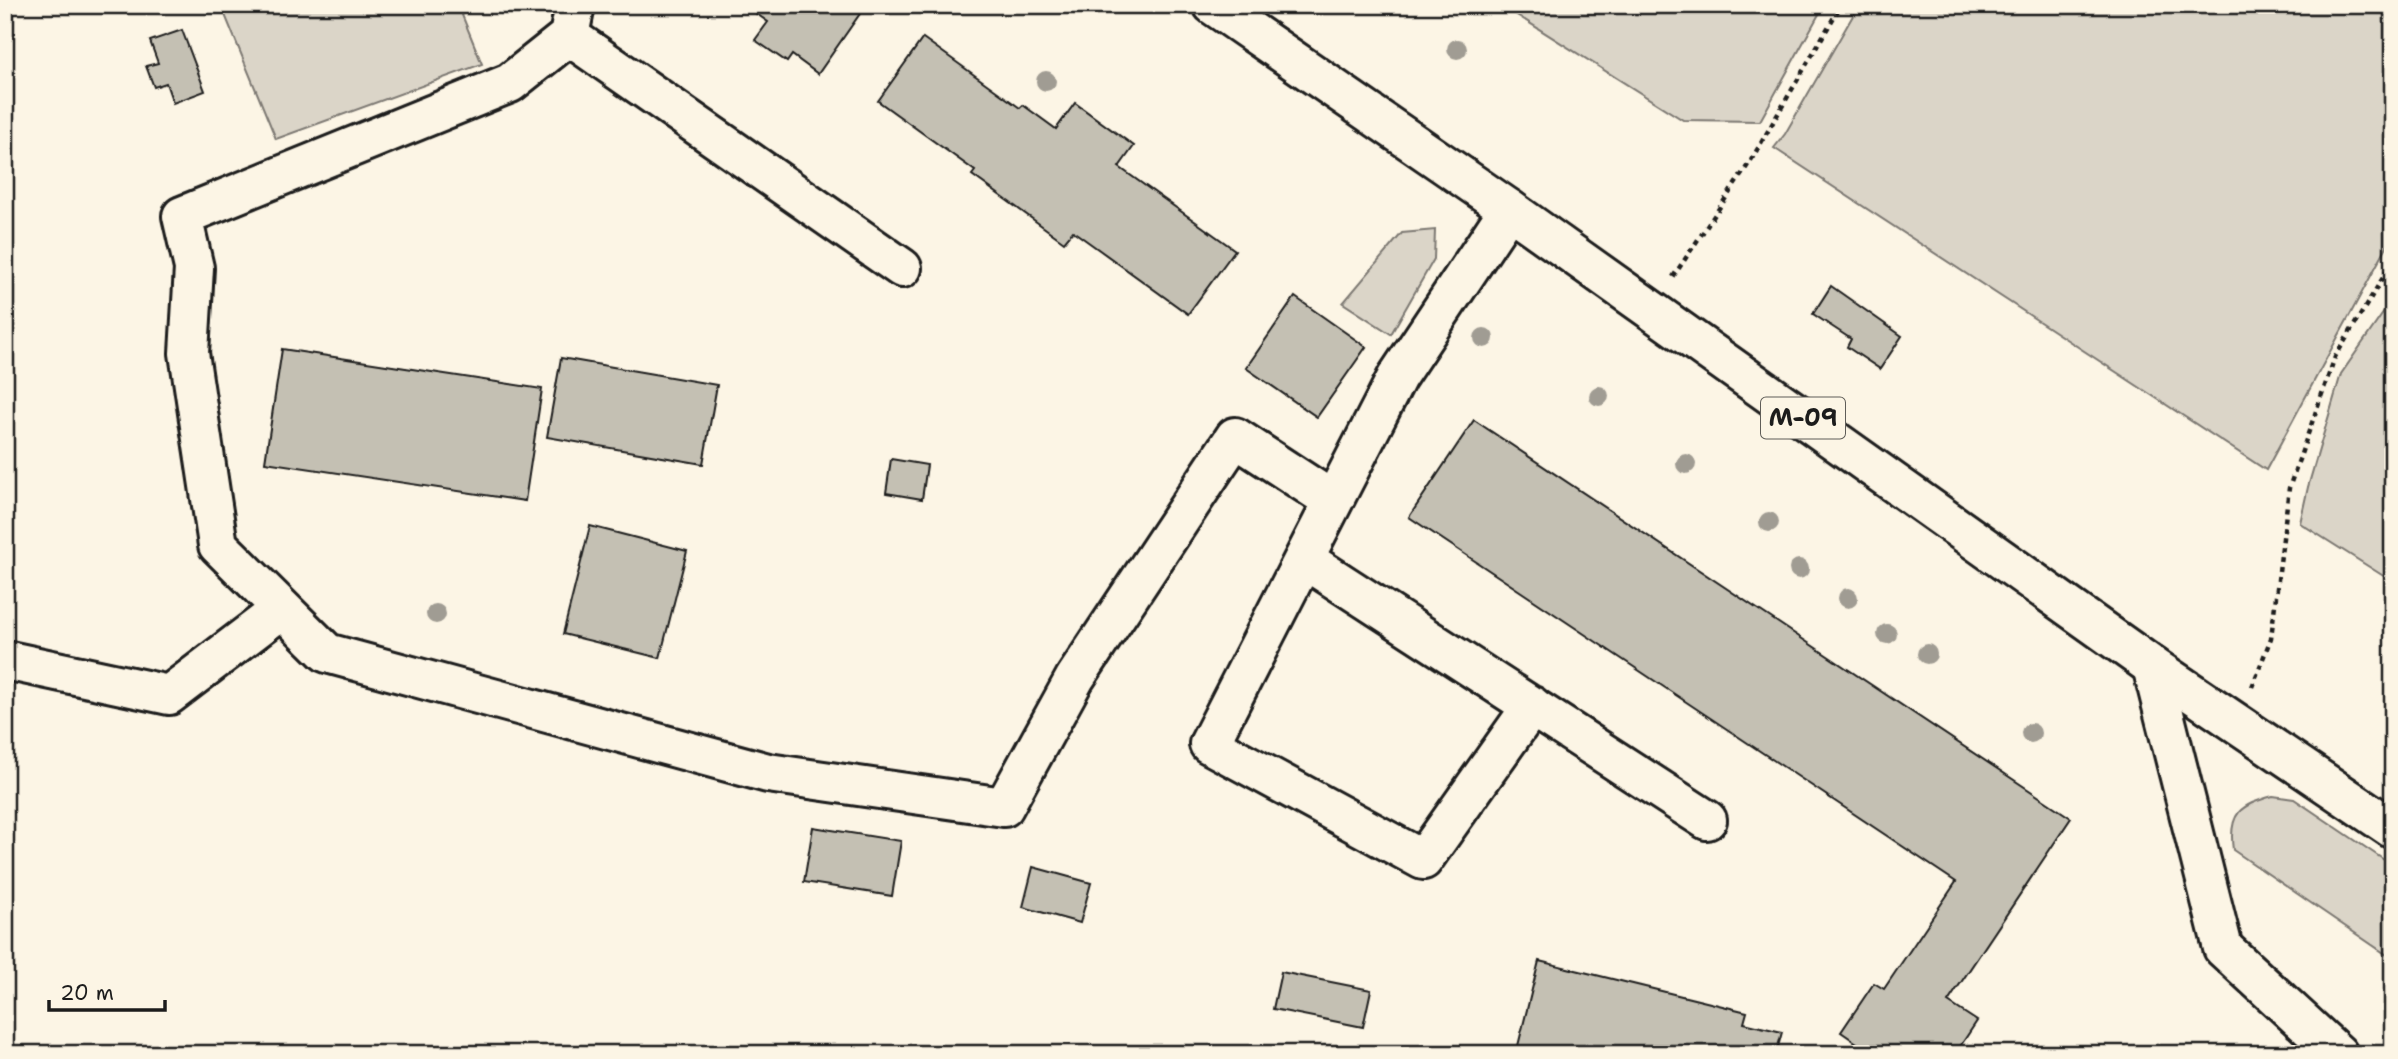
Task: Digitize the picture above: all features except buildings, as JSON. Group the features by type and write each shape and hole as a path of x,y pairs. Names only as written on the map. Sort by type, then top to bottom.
{"main road":[{"name":"М-09","path":"1213,5 1509,209 2152,666 2393,829"},
{"path":"902,268 572,21 510,83 182,216 194,268 189,353 218,545 327,653 768,773 1004,807 1075,678 1234,437 1333,501"},
{"path":"1509,209 1397,377 1209,744 1423,860 1532,706"},
{"path":"1304,559 1707,820"},
{"path":"5,660 169,695 282,609"},
{"path":"2152,666 2223,948 2338,1054"}],"path":[{"path":"1651,310 1750,162 1841,5"},
{"path":"2237,724 2271,638 2289,488 2334,357 2393,261"}],"shaded area":[{"path":"221,5 458,5 482,64 276,139"},
{"path":"1501,5 1824,5 1760,121 1683,120"},
{"path":"1859,5 2393,5 2393,235 2266,470 1774,148 1785,134"},
{"path":"1435,230 1434,259 1391,334 1343,303 1402,233"},
{"path":"2393,299 2393,582 2300,523 2341,374"},
{"path":"2273,796 2294,799 2393,866 2393,959 2233,850 2232,827 2239,812 2252,803"}]}
